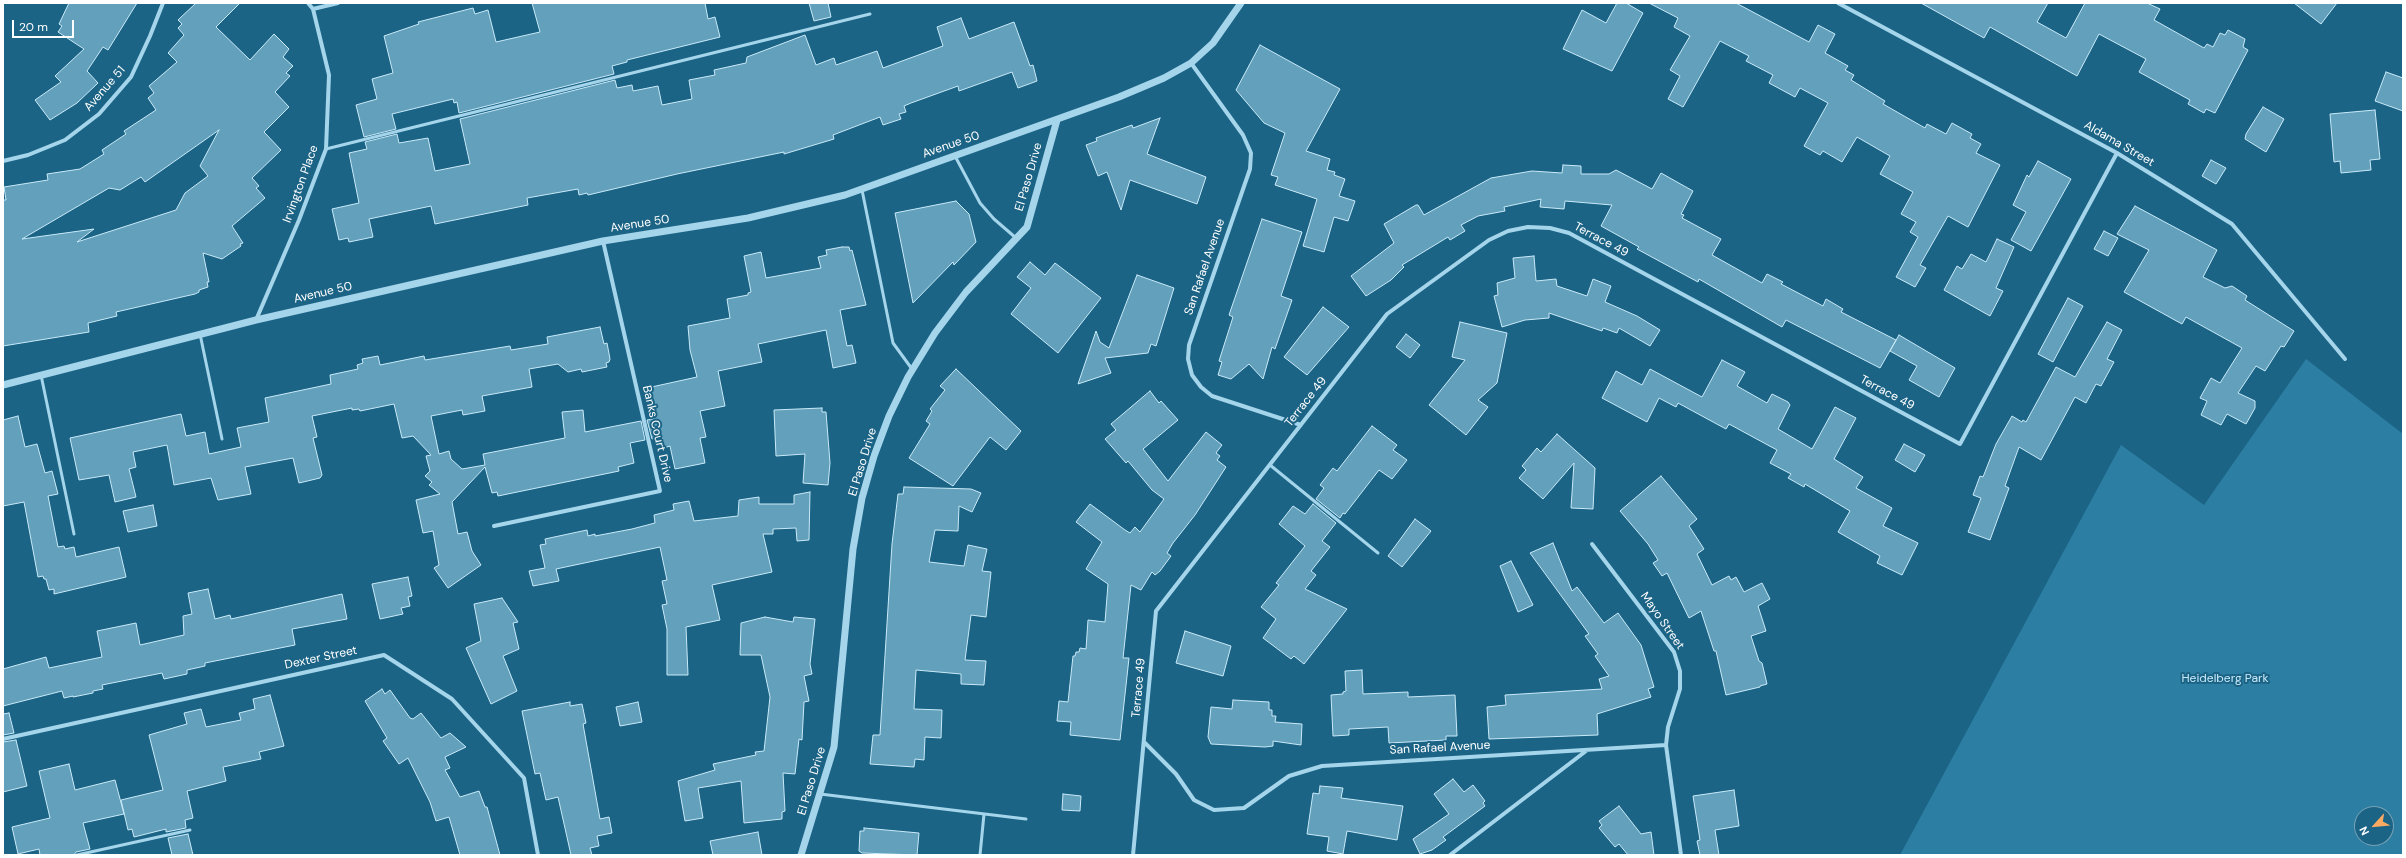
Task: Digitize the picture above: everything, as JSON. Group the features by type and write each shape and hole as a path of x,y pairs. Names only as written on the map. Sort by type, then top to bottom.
{"street":[{"name":"Avenue 51","path":"3,161 28,155 65,140 99,114 131,77 163,3"},
{"name":"Irvington Place","path":"256,320 326,149 329,75 313,10 308,3"},
{"path":"313,10 338,3"},
{"name":"Avenue 50","path":"3,385 256,320 603,241 748,218 844,194 1119,97 1191,63 1213,43 1240,3"},
{"name":"Aldama Street","path":"1838,3 2117,153 2232,224 2345,359"},
{"name":"San Rafael Avenue","path":"1191,63 1243,136 1251,154 1250,169 1188,345 1188,359 1192,374 1200,387 1212,396 1301,425"},
{"name":"El Paso Drive","path":"801,855 834,747 853,549 862,498 874,456 889,416 912,370 935,333 966,292 1027,227 1057,120"},
{"name":"Terrace 49","path":"1133,855 1156,611 1387,314 1488,240 1508,231 1535,227 1550,228 1569,233 1960,444 2117,153"},
{"name":"Banks Court Drive","path":"494,526 660,491 603,241"},
{"name":"Mayo Street","path":"1592,544 1674,652 1680,671 1680,689 1668,727 1666,745"},
{"name":"Dexter Street","path":"3,739 384,655 452,699 524,778 538,855"},
{"name":"San Rafael Avenue","path":"1144,742 1176,774 1194,800 1214,810 1244,808 1289,776 1322,766 1666,745"},
{"path":"1666,745 1681,855"},
{"path":"1450,855 1586,751"}],"lane":[{"path":"326,149 870,14"},
{"path":"955,155 980,203 994,219 1016,238"},
{"path":"861,188 893,343 912,370"},
{"path":"200,334 222,439"},
{"path":"41,375 74,534"},
{"path":"1270,465 1378,553"},
{"path":"820,794 1026,819"},
{"path":"980,855 984,814"},
{"path":"77,855 190,830"}],"green space":[{"name":"Heidelberg Park","path":"2306,359 2403,434 2403,855 1900,855 2121,445 2204,505"}],"building":[{"path":"69,3 137,3 108,50 103,47 87,71 98,83 77,103 50,120 35,100 61,82 55,76 84,49 58,32 62,26 59,24"},
{"path":"196,3 240,3 216,27 250,60 274,34 289,49 283,57 293,66 286,73 290,76 275,92 289,107 264,132 281,150 252,178 259,186 256,188 265,198 232,226 243,243 222,259 203,253 209,282 207,282 208,287 199,290 199,292 195,294 116,312 117,316 88,323 89,332 3,346 3,200 6,200 4,187 48,180 47,174 80,169 104,154 102,150 126,134 124,131 156,110 148,98 154,93 149,86 177,62 168,53 184,35 178,28 182,24 178,20","holes":["219,130 200,166 208,176 185,193 176,210 77,242 94,229 22,239 109,188 120,190 141,177 145,182"]},
{"path":"532,3 705,3 708,19 715,17 720,37 627,60 627,62 612,66 614,74 459,113 457,102 454,103 453,99 392,114 396,129 364,137 356,105 377,99 372,79 393,73 384,36 419,24 418,22 473,8 475,14 488,10 496,42 540,32"},
{"path":"809,3 828,3 831,17 814,21"},
{"path":"1617,3 1626,3 1643,13 1612,71 1563,49 1582,10 1606,23"},
{"path":"1649,3 1736,3 1809,42 1818,25 1835,34 1825,53 1848,66 1845,70 1854,75 1851,80 1885,101 1883,104 1925,128 1927,124 1946,134 1952,123 1972,134 1970,138 1981,144 1976,153 2000,165 1968,227 1948,216 1920,265 1926,268 1915,287 1896,277 1918,237 1910,232 1916,222 1901,214 1913,192 1880,174 1890,156 1857,137 1842,162 1823,151 1820,155 1804,146 1828,103 1800,88 1795,97 1769,83 1773,75 1746,61 1749,56 1720,41 1683,107 1668,99 1680,76 1670,70 1690,36 1674,27 1678,18"},
{"path":"1921,3 2048,3 2037,22 2066,38 2085,3 2147,3 2160,9 2154,20 2204,48 2207,44 2213,47 2220,33 2225,35 2228,30 2245,39 2243,47 2248,50 2215,113 2206,109 2204,113 2188,104 2190,100 2139,72 2146,59 2099,34 2077,76 1990,27 1984,38"},
{"path":"2294,3 2337,3 2321,24"},
{"path":"961,18 969,39 1014,22 1030,66 1033,65 1037,81 1018,88 1012,72 959,91 958,86 904,106 906,112 899,114 901,119 883,125 880,117 833,135 834,139 784,154 784,152 677,174 588,195 587,193 579,195 578,189 527,198 528,205 435,224 431,206 369,219 373,237 349,242 348,238 339,240 332,209 359,203 349,153 367,149 365,142 397,134 399,143 428,138 435,171 470,164 460,119 615,80 617,88 632,85 633,91 658,86 662,105 692,99 689,80 715,75 714,70 746,63 747,57 805,35 816,65 834,58 836,65 877,51 883,68 943,46 937,27"},
{"path":"1260,45 1340,89 1306,151 1330,159 1327,170 1335,172 1334,175 1345,179 1339,196 1355,201 1348,221 1334,217 1324,252 1303,246 1317,199 1275,185 1278,177 1271,175 1285,133 1264,123 1236,90"},
{"path":"2386,72 2403,78 2403,111 2375,101"},
{"path":"2263,107 2284,119 2266,152 2245,139 2246,134"},
{"path":"2375,110 2380,159 2370,160 2371,170 2341,173 2340,161 2334,162 2330,114"},
{"path":"1160,118 1147,154 1206,177 1197,204 1130,180 1121,210 1107,172 1098,176 1086,145 1097,141 1096,138 1132,125 1133,128"},
{"path":"2211,160 2226,168 2216,184 2202,176"},
{"path":"2038,161 2071,179 2031,251 2011,240 2026,212 2013,205 2027,175 2029,177"},
{"path":"1563,165 1581,166 1581,174 1609,174 1616,170 1652,189 1661,173 1693,191 1681,214 1684,215 1682,218 1721,239 1712,255 1762,283 1767,274 1783,282 1781,284 1823,306 1826,299 1843,309 1841,312 1896,340 1880,368 1786,320 1782,327 1699,279 1698,282 1637,249 1639,247 1601,226 1612,205 1565,201 1564,209 1540,207 1541,199 1504,207 1505,211 1478,216 1461,225 1465,231 1450,240 1448,237 1402,265 1404,267 1391,280 1366,296 1351,276 1394,243 1384,224 1416,205 1418,205 1424,215 1491,178 1532,171 1562,173"},
{"path":"956,201 969,214 976,242 954,265 953,262 913,303 895,213"},
{"path":"2135,206 2217,250 2203,277 2225,288 2232,286 2247,296 2245,300 2294,331 2284,347 2281,346 2265,371 2256,366 2238,393 2255,401 2255,408 2246,424 2227,414 2221,425 2201,415 2207,401 2200,398 2211,378 2220,383 2242,348 2186,317 2182,324 2124,292 2149,250 2117,234"},
{"path":"1262,219 1302,232 1281,296 1292,300 1275,349 1272,347 1263,379 1249,364 1231,379 1218,375 1222,362 1219,361 1233,317 1229,315"},
{"path":"2104,231 2118,238 2108,256 2094,249"},
{"path":"1997,239 2014,247 1996,288 2003,291 1990,316 1944,290 1957,266 1962,269 1971,254 1986,262"},
{"path":"849,247 850,251 852,250 866,305 840,310 847,346 852,345 856,363 833,368 826,330 758,344 762,362 718,371 725,406 700,411 706,437 700,438 705,463 675,469 670,446 664,448 662,437 652,439 647,420 653,419 647,388 697,377 690,350 688,326 730,318 727,299 748,295 748,293 751,292 744,256 761,252 766,278 821,268 818,257 827,255 826,250"},
{"path":"1534,256 1536,281 1556,279 1557,286 1587,296 1593,279 1611,286 1605,302 1637,316 1660,330 1650,346 1619,328 1617,333 1603,328 1602,331 1549,313 1549,318 1525,320 1502,327 1494,296 1498,295 1497,283 1515,278 1513,258"},
{"path":"1030,262 1045,275 1055,263 1101,298 1058,353 1011,314 1031,288 1017,277"},
{"path":"1137,275 1174,288 1156,346 1151,344 1148,353 1105,358 1111,373 1078,384 1096,331 1100,342 1109,348"},
{"path":"2068,298 2083,306 2053,362 2038,354"},
{"path":"1323,307 1349,327 1307,375 1284,357"},
{"path":"1460,322 1507,333 1497,383 1478,400 1488,407 1466,435 1429,405 1465,360 1452,357"},
{"path":"2107,322 2122,330 2107,359 2114,362 2101,386 2096,384 2086,403 2075,397 2041,460 2019,447 2005,486 2009,488 1990,540 1968,532 1981,498 1973,495 1980,476 1983,477 1996,444 2012,416 2022,422 2023,420 2026,422 2056,367 2075,377"},
{"path":"600,327 604,344 607,343 610,359 609,362 606,363 607,367 582,372 581,369 568,372 558,364 529,369 532,387 482,396 485,411 463,415 462,410 431,416 439,454 449,451 451,459 462,469 485,465 483,454 565,438 562,412 583,410 585,432 641,421 645,440 630,443 634,463 618,467 619,471 498,496 497,492 492,493 485,467 452,502 458,534 467,532 472,551 481,565 448,588 434,568 439,565 433,531 423,533 416,500 440,494 429,485 432,482 425,476 430,471 426,456 431,455 413,436 402,438 394,404 360,411 359,409 352,410 352,408 312,416 317,437 313,438 322,475 320,478 299,483 293,458 245,467 251,494 218,500 211,478 174,485 167,445 133,452 136,467 129,469 136,497 115,502 109,475 79,480 70,438 181,414 186,436 205,432 209,454 241,447 237,428 269,422 265,398 331,384 330,375 358,369 357,365 363,363 362,359 378,356 380,365 424,356 425,360 510,346 511,350 548,344 547,337"},
{"path":"1406,334 1420,345 1410,358 1396,347"},
{"path":"1899,335 1955,368 1939,397 1909,380 1917,366 1890,351"},
{"path":"1722,360 1745,372 1737,386 1767,403 1772,394 1788,402 1790,405 1778,429 1812,449 1835,407 1856,418 1834,459 1863,477 1856,488 1892,508 1883,526 1918,543 1902,575 1877,563 1880,556 1838,532 1850,511 1805,484 1804,487 1788,478 1791,474 1770,463 1777,450 1729,424 1726,429 1678,403 1676,407 1659,398 1647,422 1602,398 1616,371 1642,385 1650,369 1702,397"},
{"path":"956,369 1021,431 1006,450 990,437 953,486 909,458 930,424 926,421 932,411 930,409 945,390 940,386"},
{"path":"1150,391 1159,403 1161,401 1178,420 1143,449 1168,481 1206,432 1222,445 1216,453 1220,456 1217,460 1226,467 1195,515 1173,543 1167,553 1171,556 1160,571 1155,575 1152,572 1141,590 1131,585 1123,658 1129,658 1120,740 1070,735 1071,722 1057,721 1059,701 1068,702 1073,656 1075,656 1076,652 1079,652 1080,648 1086,649 1088,620 1105,622 1108,584 1086,569 1102,542 1076,522 1090,504 1130,533 1135,527 1140,532 1164,499 1152,490 1128,461 1126,463 1105,439 1116,430 1111,424"},
{"path":"822,408 822,412 826,412 830,463 828,485 803,483 805,454 776,456 774,410"},
{"path":"18,416 25,447 37,444 45,473 52,471 58,494 48,496 58,547 64,546 65,549 74,547 76,557 119,547 126,577 54,594 54,589 49,590 46,579 44,579 43,576 38,577 24,502 3,506 3,420"},
{"path":"1372,426 1397,445 1393,450 1407,460 1392,479 1379,470 1345,514 1343,513 1340,518 1316,499 1324,488 1320,485 1333,468 1337,471"},
{"path":"1557,434 1595,468 1593,509 1571,508 1574,463 1543,499 1519,478 1526,470 1522,466 1537,448 1541,452"},
{"path":"1904,444 1925,455 1915,472 1895,460"},
{"path":"1661,476 1697,519 1689,526 1704,549 1697,554 1712,585 1729,576 1731,580 1736,577 1744,592 1762,583 1770,599 1758,606 1766,631 1751,636 1759,661 1762,663 1767,684 1726,695 1716,651 1714,651 1701,611 1689,618 1667,573 1662,576 1653,563 1658,560 1648,544 1620,511"},
{"path":"904,487 971,489 981,493 972,512 959,506 958,531 935,530 929,562 964,566 968,545 987,549 982,571 991,572 986,617 971,615 965,660 986,661 984,685 961,684 961,674 916,670 914,709 942,710 941,738 925,737 924,760 915,759 914,767 870,764 873,735 880,735 892,544 898,494 903,494"},
{"path":"810,492 809,540 797,541 796,528 773,529 773,534 763,534 772,572 712,585 720,620 686,627 688,675 667,675 667,629 662,605 667,604 662,581 667,580 660,547 556,569 559,581 533,586 529,571 545,568 540,545 546,544 545,539 587,530 588,536 595,534 595,536 655,523 654,515 674,510 673,504 689,501 694,521 738,516 739,500 759,497 759,504 794,504 794,495"},
{"path":"1313,504 1336,523 1322,541 1330,547 1311,571 1316,575 1305,589 1347,609 1304,664 1294,656 1291,659 1263,638 1276,619 1261,607 1279,585 1276,583 1305,546 1279,524 1293,506 1305,514"},
{"path":"153,505 157,526 128,532 123,511"},
{"path":"1415,519 1431,531 1402,567 1388,556"},
{"path":"1553,543 1572,591 1577,587 1604,623 1618,613 1641,645 1654,687 1648,689 1651,697 1597,714 1598,735 1489,739 1487,707 1506,705 1505,695 1602,689 1599,679 1609,676 1595,656 1598,654 1585,636 1589,634 1530,553"},
{"path":"1511,561 1533,605 1518,612 1500,566"},
{"path":"408,577 412,596 408,597 410,606 401,608 403,614 380,619 372,584"},
{"path":"208,589 215,619 230,615 231,619 342,594 347,619 292,629 295,645 205,663 205,666 187,670 187,674 164,679 162,673 102,685 103,689 93,691 93,693 64,698 62,691 3,706 3,669 46,657 49,668 102,657 97,631 136,623 140,645 184,635 183,616 192,614 188,593"},
{"path":"502,598 518,622 513,623 519,649 503,656 517,691 491,704 466,648 481,641 474,604"},
{"path":"765,617 793,622 794,617 815,619 810,664 812,674 804,676 809,701 804,702 802,740 799,739 795,774 783,773 785,811 782,812 782,819 744,823 741,781 698,788 703,818 685,821 678,781 715,770 713,764 756,755 755,752 764,751 770,697 761,655 740,655 741,623"},
{"path":"1185,631 1231,646 1223,676 1176,663"},
{"path":"1362,670 1363,694 1408,692 1408,697 1455,695 1457,736 1446,736 1446,740 1389,743 1388,727 1349,729 1349,735 1333,736 1331,695 1343,694 1343,692 1346,691 1345,671"},
{"path":"382,689 385,694 390,690 410,718 413,719 421,713 441,738 450,733 466,747 445,757 450,768 445,770 460,797 479,791 485,807 487,807 500,855 460,855 449,817 436,821 430,802 408,758 399,764 383,741 387,738 365,701"},
{"path":"270,695 284,746 259,752 261,759 223,767 226,781 187,791 193,818 185,820 186,828 166,832 166,829 134,837 132,829 128,830 121,800 163,790 149,735 187,724 184,713 201,709 206,727 241,720 239,713 255,709 253,699"},
{"path":"1233,700 1269,702 1269,710 1272,710 1272,716 1276,716 1275,722 1302,724 1301,745 1273,741 1273,746 1265,747 1211,744 1208,737 1211,707 1232,709"},
{"path":"570,702 570,706 582,704 586,723 583,724 600,819 609,817 612,833 597,836 599,846 590,848 592,855 571,855 558,797 546,800 540,773 535,774 522,711"},
{"path":"638,702 642,722 620,726 616,707"},
{"path":"9,713 14,733 3,735 3,714"},
{"path":"16,740 27,786 3,792 3,742"},
{"path":"69,764 75,790 115,780 124,814 83,823 90,849 76,852 74,855 40,855 39,849 18,854 12,827 50,818 39,771"},
{"path":"1453,779 1464,792 1473,785 1485,801 1483,803 1485,806 1443,837 1446,840 1432,850 1420,854 1413,839 1449,814 1434,794"},
{"path":"1320,786 1343,788 1341,798 1403,806 1397,840 1347,831 1343,854 1327,851 1329,837 1307,834 1313,793 1319,794"},
{"path":"1734,790 1739,826 1715,830 1719,855 1700,855 1697,841 1700,840 1693,796"},
{"path":"1063,794 1081,796 1080,811 1062,810"},
{"path":"1619,806 1641,834 1651,832 1654,855 1628,855 1619,844 1615,847 1599,828 1602,825 1599,821"},
{"path":"864,828 919,833 917,855 862,853 859,851 860,831 864,831"},
{"path":"758,832 762,855 713,855 710,841"},
{"path":"188,834 193,855 172,855 168,838"}]}
